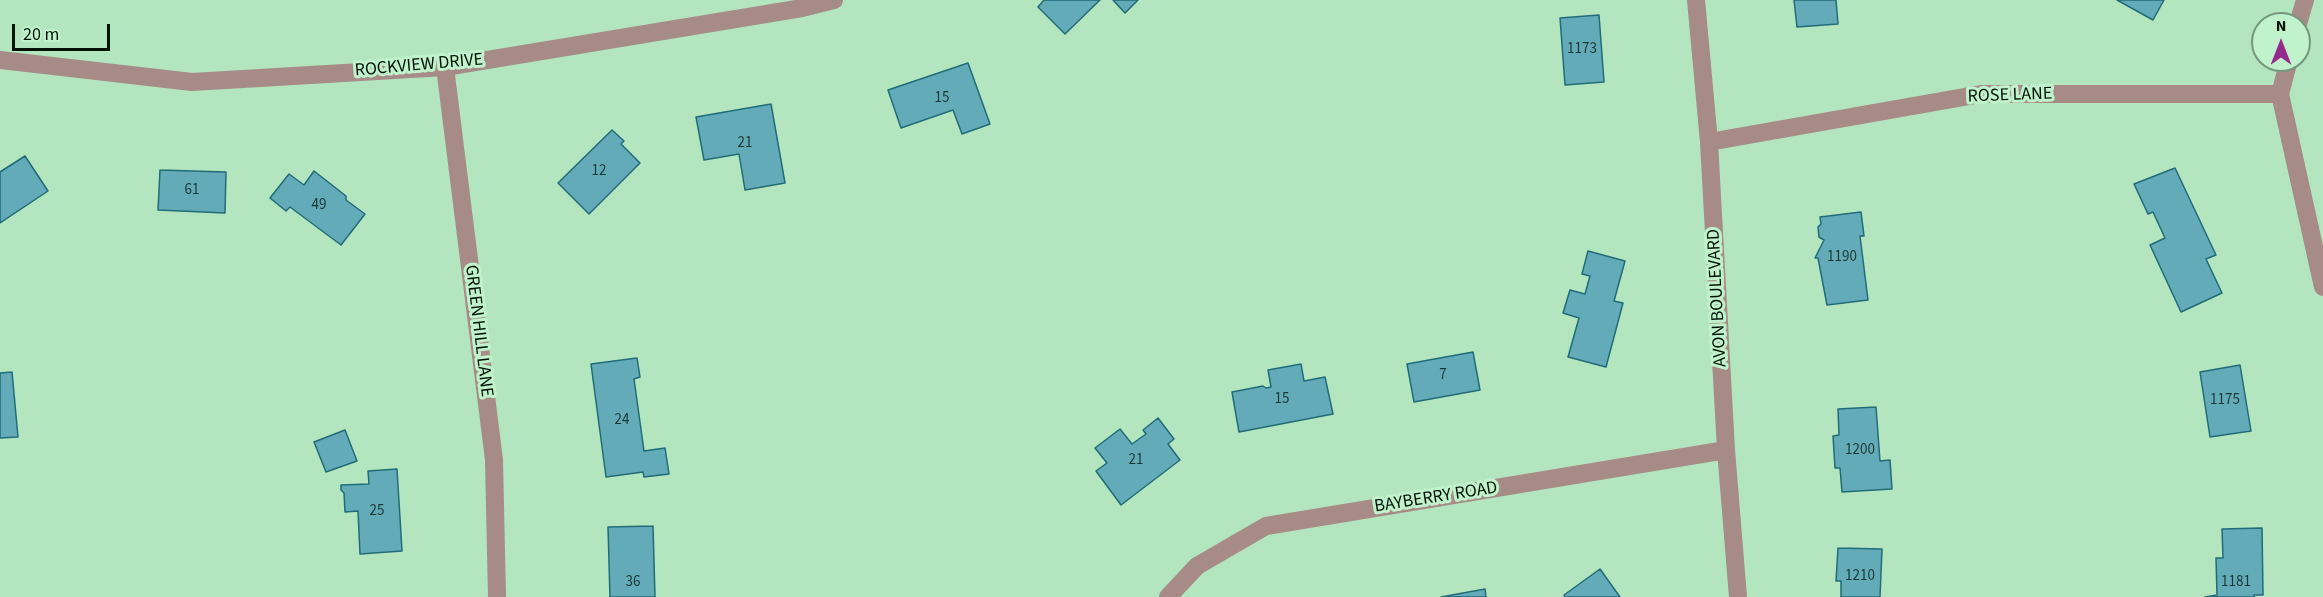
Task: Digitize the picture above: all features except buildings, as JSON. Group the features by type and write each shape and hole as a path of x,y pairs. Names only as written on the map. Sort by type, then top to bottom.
{"street":[{"name":"ROCKVIEW DRIVE","path":"0,60 192,82 444,67 802,8 834,0"},
{"name":"AVON BOULEVARD","path":"1696,0 1709,142 1726,450 1738,597"},
{"name":"GREEN HILL LANE","path":"444,67 494,460 497,597"},
{"path":"2286,72 2280,94 2323,287"},
{"name":"ROSE LANE","path":"1709,142 1981,94 2280,94"},
{"name":"BAYBERRY ROAD","path":"1168,597 1197,566 1266,526 1726,450"}]}
